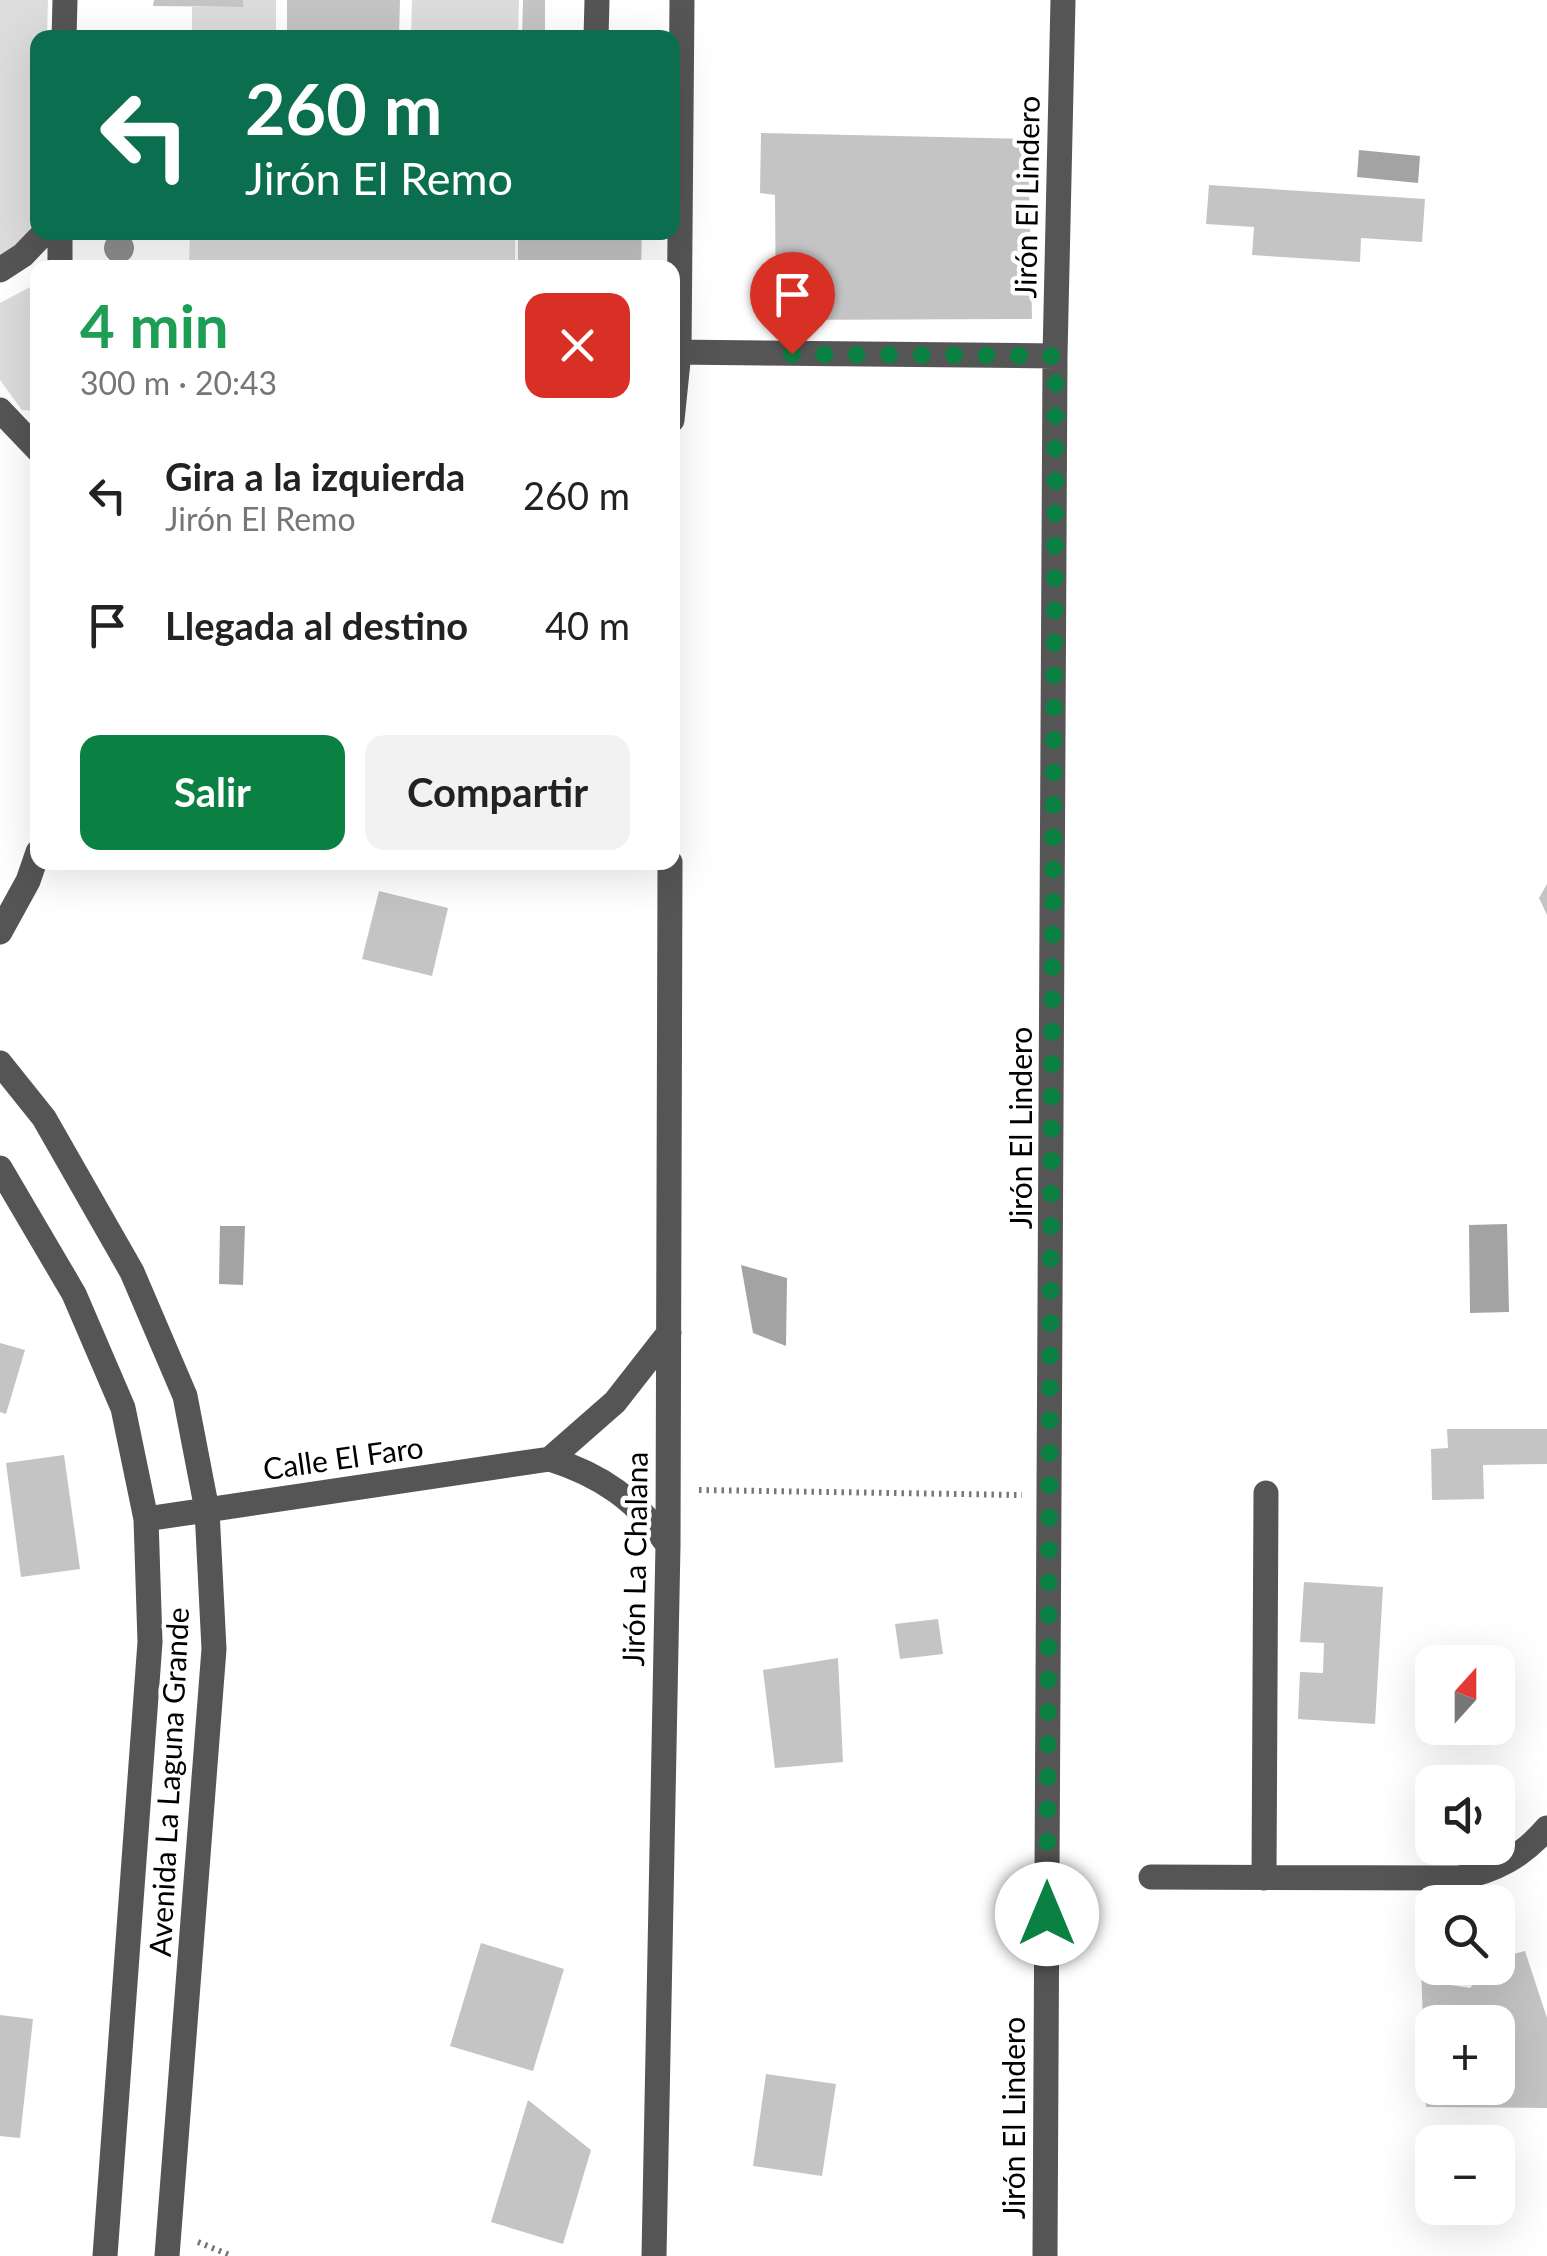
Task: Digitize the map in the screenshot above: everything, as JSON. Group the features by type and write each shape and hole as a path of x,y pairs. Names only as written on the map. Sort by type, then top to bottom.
{"street":[{"path":"64,30 65,0"},
{"path":"596,0 596,30"},
{"path":"680,70 682,0"},
{"name":"Jirón El Lindero","path":"1044,2256 1056,356 1063,0"},
{"path":"0,270 24,255 38,240"},
{"path":"680,352 1056,356"},
{"path":"0,410 30,442"},
{"path":"0,932 32,870"},
{"name":"Jirón La Chalana","path":"654,2256 668,1545 670,870"},
{"name":"Avenida La Laguna Grande","path":"0,1063 44,1118 132,1272 185,1396 207,1510 214,1649 168,2256"},
{"name":"Avenida La Laguna Grande","path":"0,1168 74,1294 123,1408 146,1520 150,1642 105,2256"},
{"path":"550,1459 615,1402 668,1333"},
{"path":"550,1459 578,1468 618,1490 651,1520 668,1545"},
{"name":"Calle El Faro","path":"146,1520 550,1459"},
{"path":"1264,1878 1266,1493"},
{"path":"1151,1877 1459,1878 1498,1867 1518,1856 1547,1828"}],"path":[{"path":"668,1489 1050,1495"}],"shaded area":[{"path":"0,0 48,0 47,30 30,30 30,228 0,264"},
{"path":"243,0 276,0 276,30 192,30 192,7 242,7"},
{"path":"412,0 519,0 518,30 411,30"},
{"path":"1359,150 1420,156 1418,183 1357,177"},
{"path":"190,240 515,240 515,260 189,260"},
{"path":"30,287 30,410 22,410 0,380 0,303"},
{"path":"1507,1224 1509,1312 1470,1313 1469,1225"},
{"path":"220,1226 245,1226 243,1285 219,1284"},
{"path":"741,1265 787,1278 786,1346 753,1333"}],"building":[{"path":"154,0 243,0 243,7 153,6"},
{"path":"287,0 400,0 399,30 287,30"},
{"path":"523,0 545,0 545,30 522,30"},
{"path":"761,133 1028,139 1032,319 776,320 775,195 760,193"},
{"path":"1209,185 1425,199 1422,242 1361,238 1360,262 1252,255 1254,227 1206,224"},
{"path":"518,240 642,240 641,260 518,260"},
{"path":"1547,884 1547,915 1539,898"},
{"path":"379,891 448,908 432,976 362,959"},
{"path":"0,1343 25,1350 6,1414 0,1412"},
{"path":"1447,1429 1547,1429 1547,1464 1483,1465 1484,1499 1432,1500 1431,1449 1448,1448"},
{"path":"64,1455 80,1569 21,1577 6,1463"},
{"path":"1304,1582 1383,1587 1375,1724 1298,1719 1300,1672 1323,1673 1324,1643 1300,1642"},
{"path":"938,1619 943,1654 900,1659 895,1624"},
{"path":"838,1658 843,1762 775,1768 763,1670"},
{"path":"481,1943 564,1969 533,2071 450,2046"},
{"path":"1525,1951 1547,2018 1547,2108 1426,2107 1515,2105 1515,2005 1422,2005 1422,1985 1515,1985 1515,1954"},
{"path":"0,2015 33,2019 20,2138 0,2136"},
{"path":"766,2074 836,2084 822,2176 753,2166"},
{"path":"528,2100 591,2150 563,2244 491,2222"}],"route":[{"path":"792,354 1056,356 1047,1914"}]}
